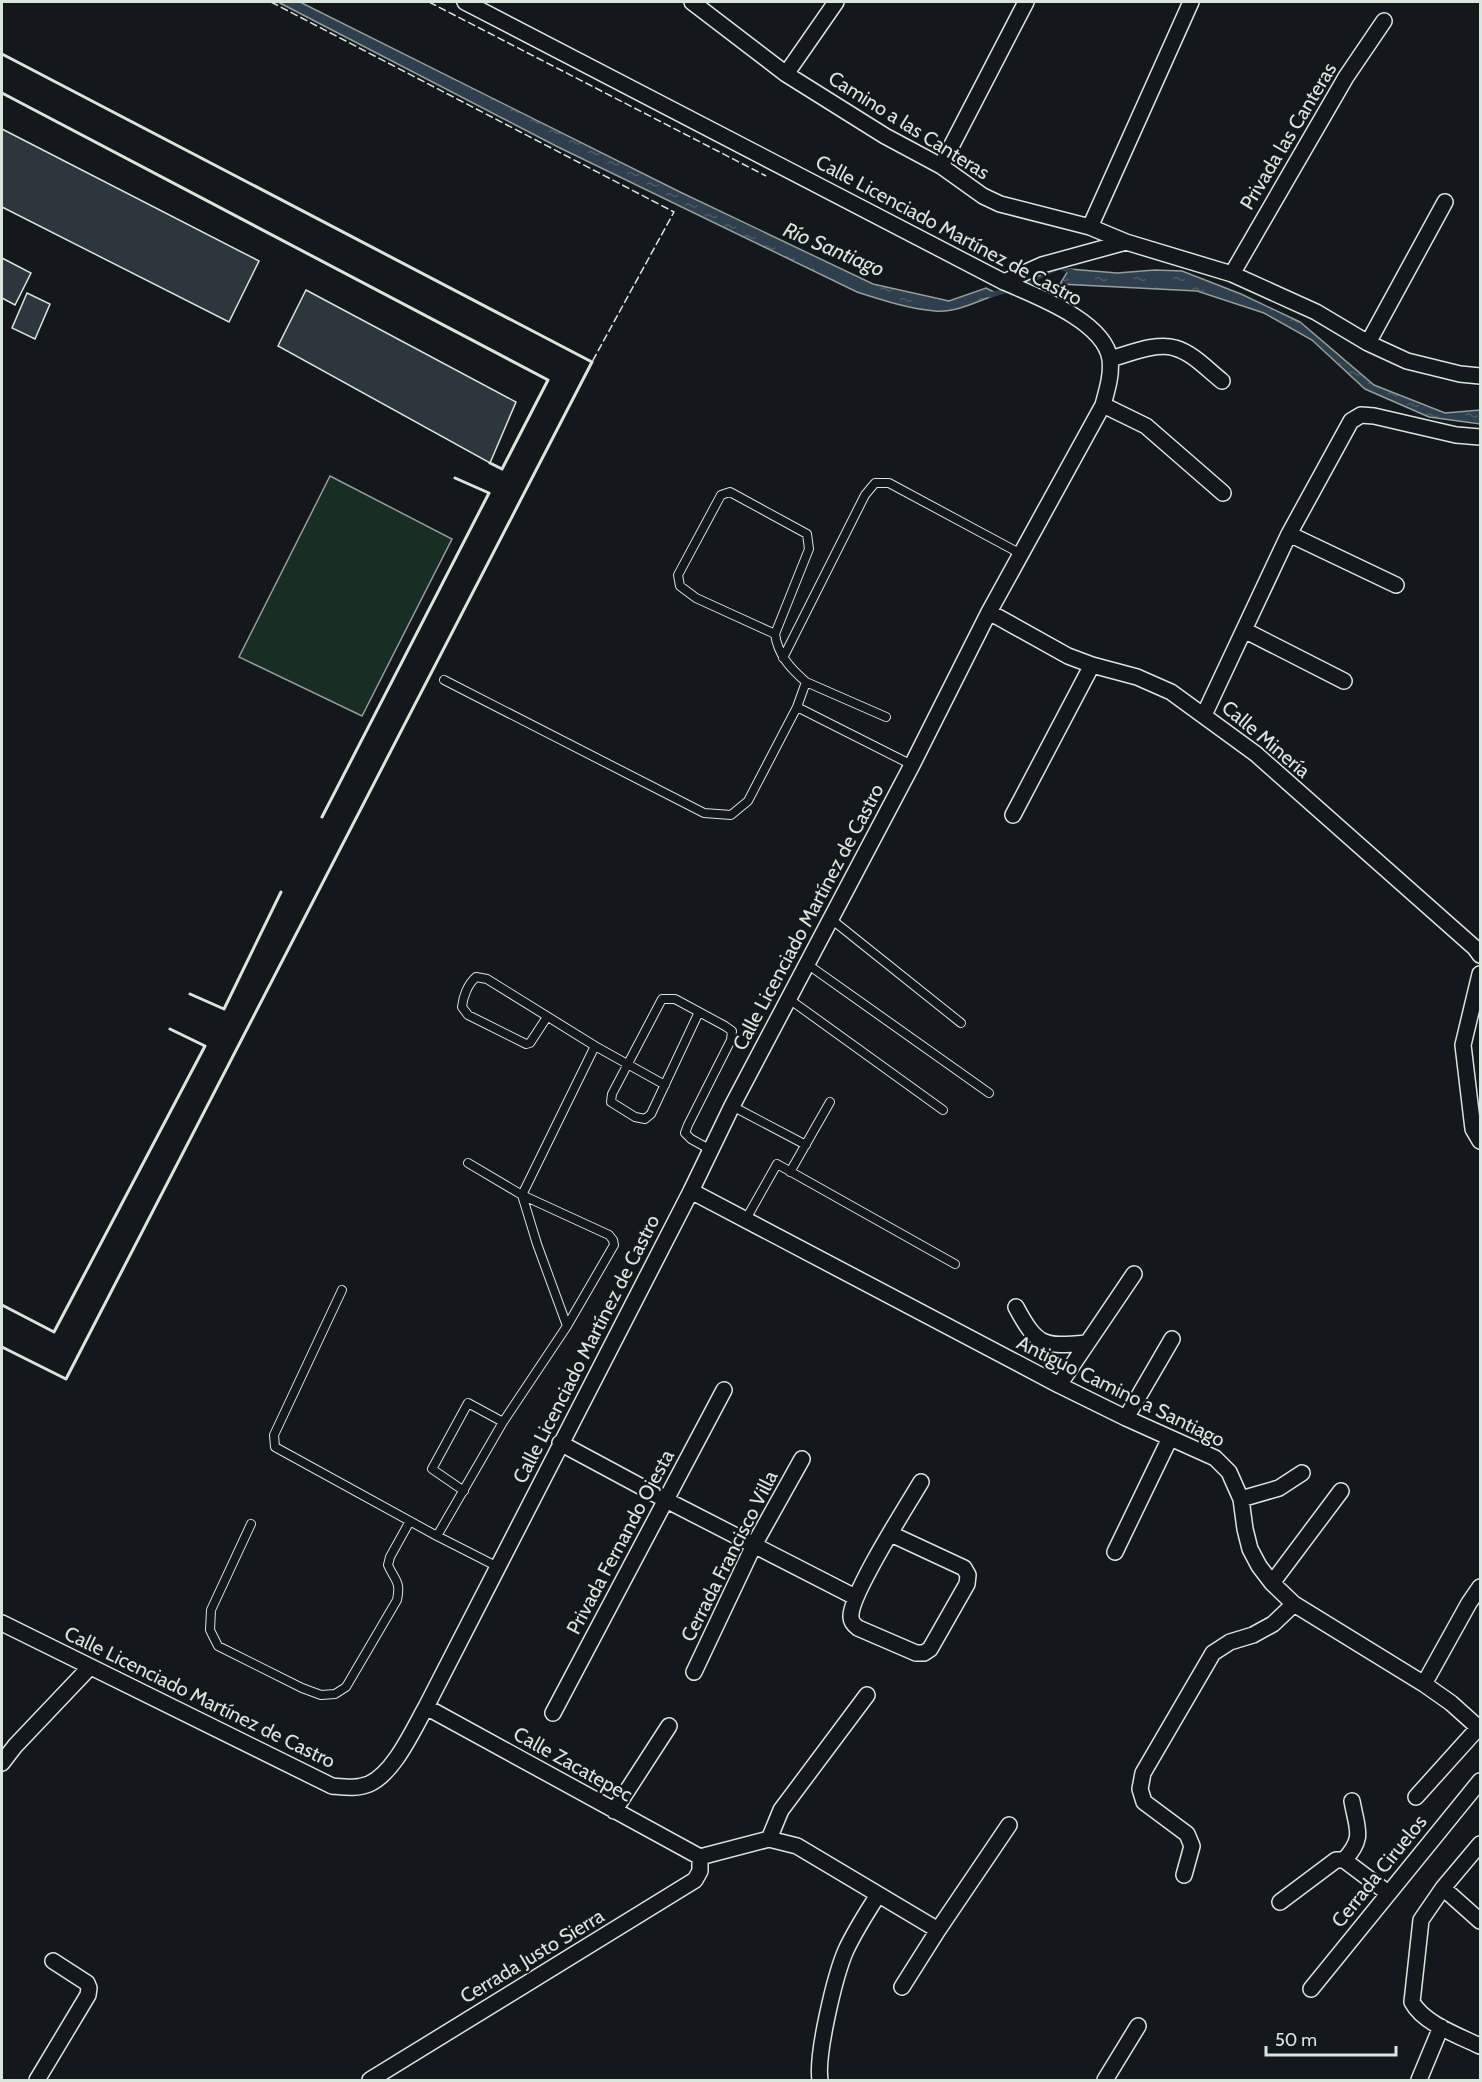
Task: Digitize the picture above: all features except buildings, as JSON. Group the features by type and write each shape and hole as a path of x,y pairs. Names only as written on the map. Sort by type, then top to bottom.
{"street":[{"name":"Calle Licenciado Martínez de Castro","path":"2,1623 332,1786 356,1788 369,1784 383,1775 395,1760 426,1707 691,1191 732,1106 912,765 989,612 1103,405 1110,378 1110,359 1104,342 1089,328 1063,310 1008,284 465,2"},
{"name":"Camino a las Canteras","path":"692,2 786,74 885,136 942,166 983,196 1000,204 1090,227 1126,242 1232,274 1316,312 1368,343 1407,361 1460,374 1480,376"},
{"path":"786,74 836,2"},
{"path":"942,166 1026,2"},
{"path":"1090,227 1191,2"},
{"name":"Privada las Canteras","path":"1232,274 1346,77 1384,21"},
{"path":"1368,343 1445,202"},
{"path":"1008,284 1042,265 1126,242"},
{"path":"1110,359 1160,346 1176,348 1222,381"},
{"path":"1103,405 1146,426 1223,493"},
{"path":"1204,715 1289,534 1352,421 1361,415 1374,416 1456,435 1480,436"},
{"path":"1289,534 1396,585"},
{"name":"Calle Minería","path":"989,612 1068,656 1137,677 1171,692 1204,715 1256,754 1475,948 1480,955"},
{"path":"1244,630 1344,681"},
{"path":"1013,815 1092,665"},
{"path":"1480,974 1462,1045 1473,1129 1480,1140"},
{"name":"Antiguo Camino a Santiago","path":"691,1191 1059,1385 1215,1458 1229,1472 1241,1499 1250,1549 1272,1583 1293,1604 1424,1684 1480,1728"},
{"path":"1059,1385 1134,1274"},
{"path":"1016,1307 1029,1332 1043,1342 1061,1346 1086,1343"},
{"path":"1126,1418 1172,1339"},
{"name":"Privada Fernando Ojesta","path":"553,1713 724,1390"},
{"path":"1115,1552 1170,1438"},
{"path":"560,1443 855,1597"},
{"name":"Cerrada Francisco Villa","path":"694,1672 754,1545 802,1459"},
{"path":"1241,1499 1279,1488 1302,1473"},
{"path":"891,1534 964,1568 968,1575 967,1584 930,1649 924,1653 916,1653 858,1628 853,1623 851,1615 855,1597 891,1534 921,1482"},
{"path":"1272,1583 1341,1491"},
{"path":"1424,1684 1480,1587"},
{"path":"1184,1875 1192,1846 1187,1834 1144,1802 1140,1790 1143,1773 1213,1653 1230,1642 1253,1635 1273,1624 1293,1604"},
{"path":"2,1763 15,1746 90,1667"},
{"path":"769,1839 781,1810 867,1695"},
{"name":"Calle Zacatepec","path":"426,1707 700,1857"},
{"path":"614,1811 669,1726"},
{"path":"1416,1797 1480,1728"},
{"name":"Cerrada Ciruelos","path":"1311,1989 1480,1781"},
{"path":"1344,1860 1356,1847 1358,1838 1352,1801"},
{"path":"902,1988 1009,1825"},
{"path":"700,1857 769,1839 797,1845 938,1930"},
{"path":"1480,1844 1443,1888 1421,1920 1412,2002 1416,2011 1441,2027 1480,2046"},
{"name":"Cerrada Justo Sierra","path":"376,2079 688,1885 695,1880 700,1871 700,1857"},
{"path":"1280,1902 1336,1860 1344,1860 1388,1893"},
{"path":"1443,1888 1480,1920"},
{"path":"820,2080 818,2070 825,2031 845,1951 878,1894"},
{"path":"37,2080 88,1995 87,1983 53,1961"},
{"path":"1105,2080 1138,2026"},
{"path":"1419,2080 1441,2027"}],"lane":[{"path":"783,658 865,495 875,483 889,483 1021,554"},
{"path":"775,634 696,598 680,586 678,575 721,495 730,492 807,534 809,549 775,634 777,648 789,667 806,682 886,717"},
{"path":"444,680 704,813 731,815 748,801 797,707 806,682"},
{"path":"797,707 912,765"},
{"path":"831,919 961,1023"},
{"path":"807,964 989,1093"},
{"path":"547,1017 530,1043 526,1044 468,1015 462,1006 462,1000 476,977 487,980 665,1085"},
{"path":"699,1012 651,1114 645,1119 635,1117 611,1102 612,1094 662,999 675,999 699,1012 732,1031 731,1040 685,1133 711,1150"},
{"path":"789,999 943,1110"},
{"path":"567,1326 522,1195 596,1046"},
{"path":"790,1172 830,1102"},
{"path":"732,1106 806,1145"},
{"path":"437,1536 503,1422 567,1326 614,1245 614,1240 609,1235 522,1195 468,1163"},
{"path":"746,1219 777,1164 955,1264"},
{"path":"342,1290 274,1435 275,1447 498,1567"},
{"path":"464,1491 432,1468 468,1403 503,1422"},
{"path":"251,1524 211,1610 210,1630 218,1646 302,1688 321,1695 335,1694 346,1687 397,1600 399,1588 397,1580 388,1565 410,1521"}],"green space":[{"path":"330,476 452,539 362,716 239,657"}],"water":[{"path":"278,2 300,2 680,192 873,284 949,301 986,288 998,294 967,306 943,311 905,306 857,292 558,147"},
{"path":"1069,269 1117,273 1155,270 1182,271 1241,294 1300,322 1374,385 1445,413 1480,410 1480,424 1429,417 1365,389 1312,340 1264,313 1197,291 1060,284"}],"waterway":[{"name":"Río Santiago","path":"1021,285 1059,267 1073,272"},
{"name":"Río Santiago","path":"990,295 1012,289"}],"fence":[{"path":"271,2 674,212 592,362"},
{"path":"429,2 766,176"}],"wall":[{"path":"2,54 592,362 66,1379 2,1347"},
{"path":"2,93 548,380 502,469 490,463"},
{"path":"322,817 489,493 455,478"},
{"path":"190,994 224,1009 281,892"},
{"path":"2,1305 54,1332 205,1046 170,1029"}]}
